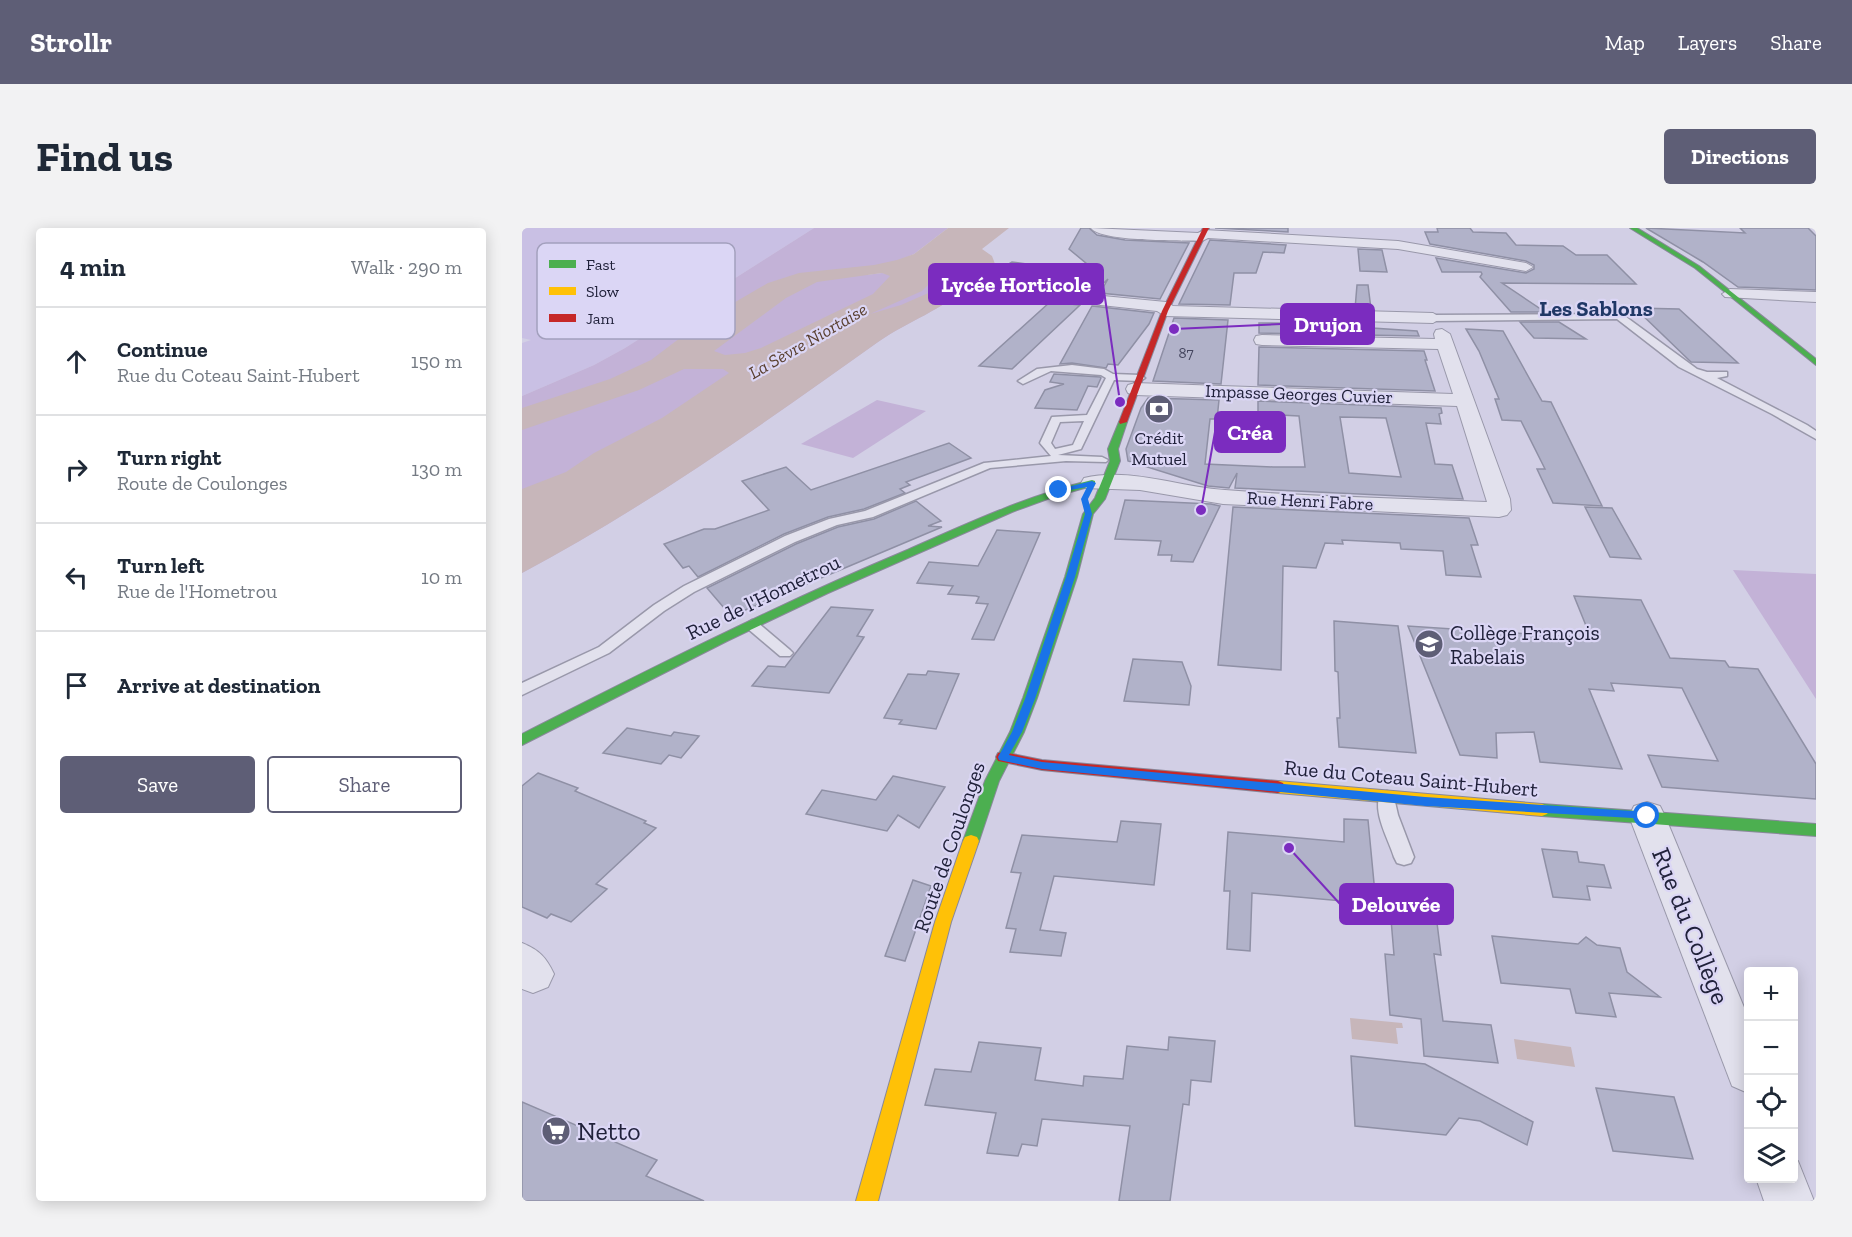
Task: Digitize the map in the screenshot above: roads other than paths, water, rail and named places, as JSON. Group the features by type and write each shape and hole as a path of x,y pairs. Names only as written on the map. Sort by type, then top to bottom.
{"street":[{"path":"1097,228 1100,231 1111,233 1204,233 1398,245 1526,267"},
{"path":"1633,228 1697,267 1816,363"},
{"name":"Route de Coulonges","path":"867,1201 943,922 992,781 1017,732 1030,699 1137,383 1166,309 1204,233"},
{"path":"1398,245 1448,241 1467,243"},
{"path":"1730,294 1816,297"},
{"path":"1040,295 1166,309 1440,332"},
{"path":"1262,340 1440,332"},
{"path":"1440,332 1464,400"},
{"name":"Impasse Georges Cuvier","path":"1137,383 1464,400"},
{"name":"Rue Henri Fabre","path":"1100,487 1155,484 1223,497 1499,510 1498,499 1464,400"},
{"name":"Route de Coulonges","path":"1100,487 1114,461 1113,449"},
{"name":"Rue de l'Hometrou","path":"522,740 752,625 887,561 1047,494 1100,487"},
{"name":"Rue du Coteau Saint-Hubert","path":"1003,757 1042,765 1387,798 1816,830"},
{"name":"Rue du Collège","path":"1647,816 1744,1058"},
{"path":"1782,1183 1789,1201"}],"lane":[{"path":"1440,332 1619,316 1633,322 1675,360 1777,412 1816,436"},
{"path":"1023,381 1032,373 1042,369 1104,372 1137,383"},
{"path":"1705,375 1724,374"},
{"path":"522,690 604,650 659,608 689,589 774,545 833,522 869,514 914,497 980,467 1050,456 1077,447 1111,376"},
{"path":"1091,418 1056,419 1045,443 1050,456 1100,487"},
{"path":"752,625 785,653"},
{"path":"1184,779 1204,772 1286,777 1405,789 1425,801"},
{"path":"1387,798 1389,815 1404,857"}],"water":[{"name":"La Sèvre Niortaise","path":"948,228 1009,228 982,249 992,256 995,264 959,267 955,265 946,277 958,278 955,281 970,284 960,293 878,342 748,434 659,493 522,573 522,489 566,472 594,453 662,418 729,373 723,369 684,369 639,390 522,430 522,408 610,379 651,360 679,339 730,339 714,351 725,355 745,353 761,348 873,294 890,276 882,273 817,282 786,298 735,336 735,302 768,283 799,273 874,265 914,254","holes":["930,283 949,284 901,305 870,314 922,291"]},
{"path":"1350,1018 1402,1023 1403,1028 1396,1028 1398,1044 1352,1039"},
{"path":"1514,1039 1571,1047 1575,1067 1517,1059"}],"place":[{"name":"Drujon","path":"1174,329"},
{"name":"Lycée Horticole","path":"1120,402"},
{"name":"Crédit Mutuel","path":"1159,409"},
{"name":"Créa","path":"1201,510"},
{"name":"Collège François Rabelais","path":"1429,644"},
{"name":"Delouvée","path":"1289,848"},
{"name":"Netto","path":"556,1131"}],"district":[{"name":"Les Sablons","path":"1596,308"}]}
